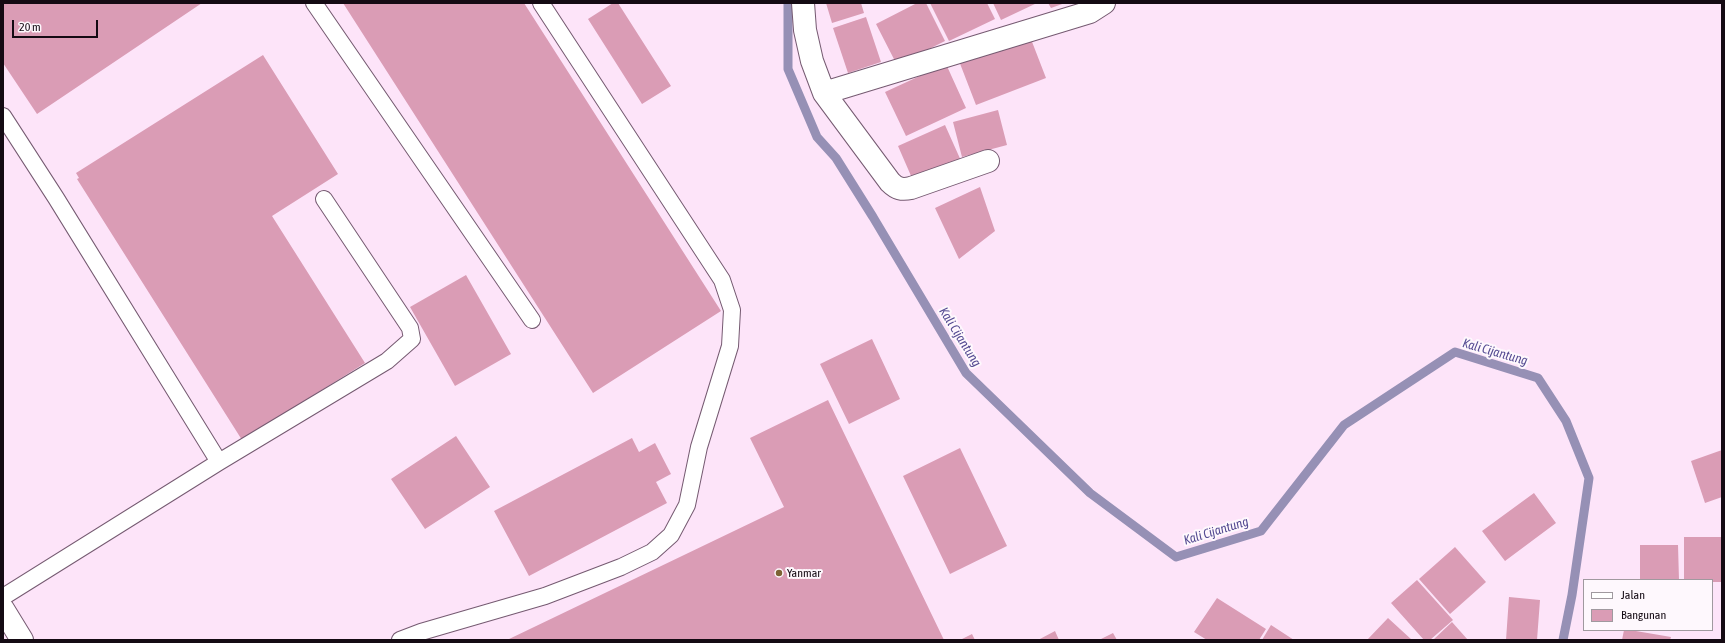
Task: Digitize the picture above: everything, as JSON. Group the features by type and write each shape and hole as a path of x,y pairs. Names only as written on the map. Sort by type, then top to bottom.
{"main road":[{"path":"803,3 805,30 812,61 824,93 890,182 903,190 988,161"},
{"path":"824,93 1090,12 1104,3"},
{"path":"3,609 22,640"}],"lane":[{"path":"314,3 532,320"},
{"path":"400,640 421,632 546,596 621,567 652,552 671,535 687,505 699,447 730,346 732,310 722,280 541,3"},
{"path":"3,116 56,198 220,462"},
{"path":"3,597 220,462 387,361 412,339 410,328 324,199"}],"building":[{"path":"3,3 202,3 37,114 3,63"},
{"path":"343,3 524,3 721,311 593,393"},
{"path":"613,3 618,3 671,86 642,104 588,19"},
{"path":"826,3 861,3 864,13 832,23"},
{"path":"917,3 926,3 945,41 897,65 876,24"},
{"path":"930,3 987,3 995,19 949,41"},
{"path":"993,3 1037,3 1001,20"},
{"path":"1048,3 1065,3 1051,8"},
{"path":"866,17 881,62 848,73 833,28"},
{"path":"1029,34 1046,78 976,105 959,61"},
{"path":"263,55 338,174 272,216 365,363 242,440 77,179 79,178 76,173"},
{"path":"946,64 966,108 906,136 885,92"},
{"path":"998,110 1007,145 962,157 953,122"},
{"path":"945,125 962,163 915,185 898,146"},
{"path":"980,187 995,231 959,259 935,208"},
{"path":"466,275 511,354 455,386 410,307"},
{"path":"872,339 900,399 849,424 820,364"},
{"name":"Yanmar","path":"828,400 944,640 507,640 784,507 750,438"},
{"path":"456,436 490,487 425,529 391,479"},
{"path":"632,438 639,452 655,443 671,474 656,482 667,503 529,576 494,511"},
{"path":"960,448 1007,546 950,574 903,476"},
{"path":"1722,450 1722,497 1705,503 1691,461"},
{"path":"1534,493 1556,523 1505,561 1482,531"},
{"path":"1684,537 1722,537 1722,582 1713,582 1713,579 1684,579"},
{"path":"1640,545 1678,545 1679,579 1640,579"},
{"path":"1455,547 1486,582 1450,614 1419,579"},
{"path":"1417,580 1453,620 1430,640 1424,640 1391,603"},
{"path":"1509,597 1540,600 1537,640 1506,640"},
{"path":"1217,598 1266,629 1259,640 1207,640 1194,632"},
{"path":"1388,618 1412,640 1367,640"},
{"path":"1452,622 1468,640 1433,640"},
{"path":"1271,625 1294,640 1262,640"},
{"path":"1055,631 1059,640 1038,640"},
{"path":"1624,631 1636,631 1671,637 1670,640 1622,640"},
{"path":"1113,633 1117,640 1099,640"},
{"path":"972,634 975,640 960,640"}],"waterway":[{"name":"Kali Cijantung","path":"788,3 788,69 817,137 836,158 966,373 1090,493 1176,557 1261,531 1344,425 1455,352 1538,378 1566,421 1589,478 1572,595 1563,640"}],"place":[{"name":"Yanmar","path":"779,573"}]}
